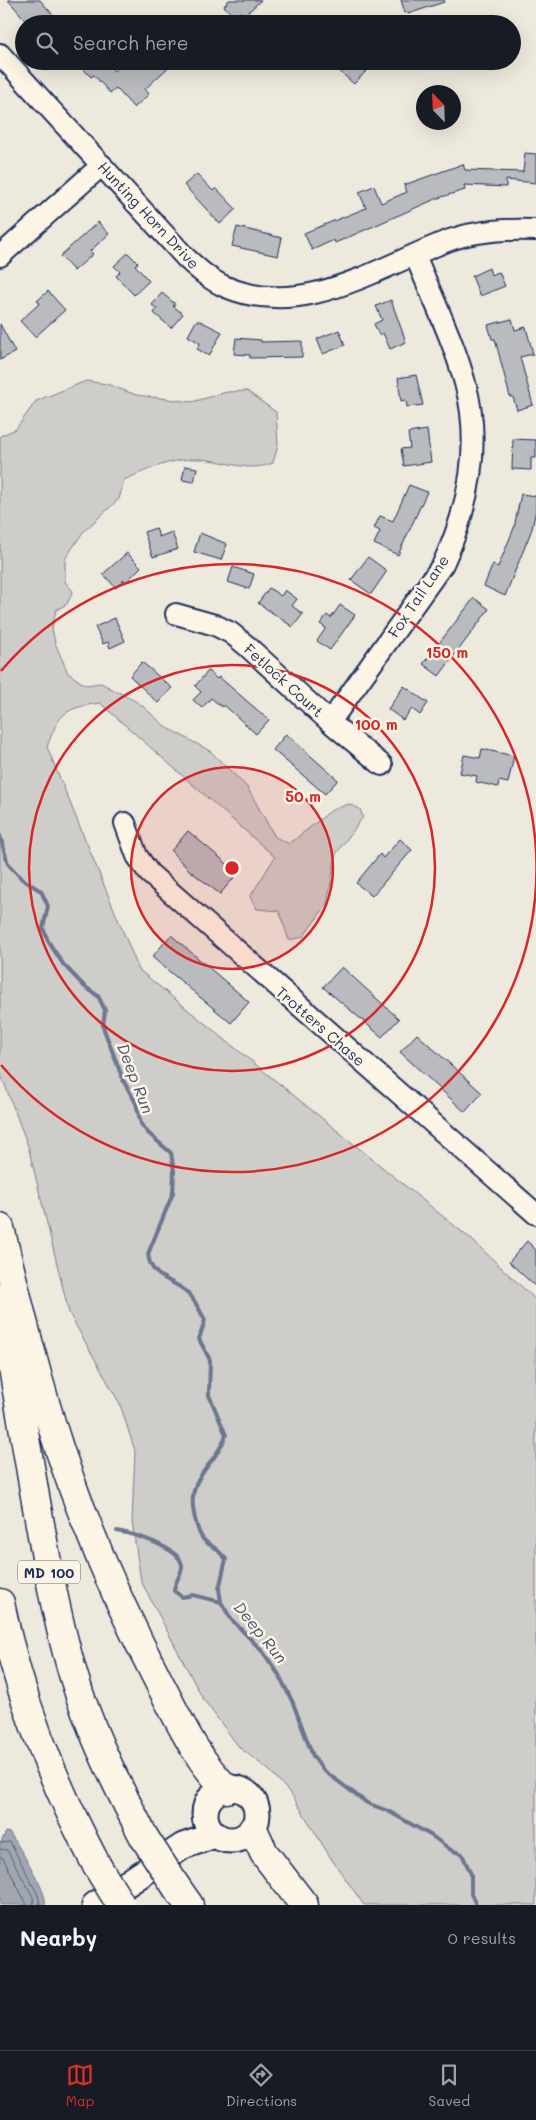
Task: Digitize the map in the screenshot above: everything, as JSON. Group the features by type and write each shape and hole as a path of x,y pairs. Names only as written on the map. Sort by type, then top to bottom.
{"highway":[{"path":"0,1228 60,1450 86,1522 138,1640 168,1700 206,1767 227,1789"},
{"name":"MD 100","path":"0,1293 48,1569 62,1635 80,1696 118,1789 144,1837 183,1896"},
{"path":"0,1603 9,1646 36,1731 68,1812 97,1866 121,1905"},
{"path":"254,1829 264,1853 304,1905"}],"main road":[{"path":"227,1789 244,1791 251,1796 258,1812 254,1829 240,1839 232,1840 211,1826 208,1804 212,1797 227,1789"},
{"path":"95,1905 211,1826"}],"street":[{"name":"Hunting Horn Drive","path":"0,54 186,258 204,274 225,287 252,295 275,298 302,296 330,289 451,239 478,232 508,229 536,230"},
{"path":"0,256 102,165"},
{"name":"Fox Tail Lane","path":"330,722 443,564 457,535 465,504 472,460 473,435 470,407 457,359 415,255"},
{"name":"Fetlock Court","path":"176,614 215,625 231,633 330,722 382,765"},
{"name":"Trotters Chase","path":"125,823 137,856 149,873 536,1214"}],"shaded area":[{"path":"86,381 107,384 136,395 192,402 227,392 247,391 276,412 278,445 273,463 265,466 249,467 209,460 187,459 155,467 124,480 119,499 83,532 65,559 65,582 73,591 67,604 56,610 52,628 55,643 68,673 85,685 101,683 139,703 166,727 210,751 247,787 275,837 289,844 332,810 349,804 360,809 363,817 336,854 327,904 303,937 289,940 279,911 257,909 250,897 275,857 100,703 78,707 64,714 55,727 47,747 139,970 472,1240 536,1300 536,1905 364,1905 332,1860 292,1795 270,1771 239,1747 203,1699 141,1581 132,1522 135,1451 120,1404 69,1313 28,1146 0,1072 0,436 16,429 36,401"}],"water":[{"path":"6,1832 10,1833 32,1869 45,1899 45,1905 0,1905 0,1844"}],"building":[{"path":"8,0 40,0 53,15 21,15"},
{"path":"229,0 261,0 245,15 240,12 236,15 232,15 224,6"},
{"path":"401,0 444,0 444,2 408,14 408,12 405,13"},
{"path":"84,70 165,70 145,89 149,94 134,108 116,88 110,93 94,75 91,77"},
{"path":"338,70 367,70 354,84"},
{"path":"525,153 536,154 536,183 506,180 506,187 464,185 465,190 438,198 335,243 334,240 312,250 304,233 366,208 359,192 374,186 381,203 407,192 404,185 463,164 465,170 523,172"},
{"path":"197,174 213,191 216,188 236,209 220,224 184,185"},
{"path":"98,222 109,234 90,251 93,254 74,271 60,256"},
{"path":"237,227 282,238 278,256 232,246"},
{"path":"128,253 138,263 135,265 149,281 134,295 116,276 120,272 114,266"},
{"path":"489,268 491,275 499,272 505,286 480,296 472,276"},
{"path":"48,291 65,310 35,337 20,321 40,303 37,301"},
{"path":"162,293 183,314 171,328 154,313 157,309 152,305"},
{"path":"391,300 406,342 390,349 383,333 379,335 374,324 382,320 376,306"},
{"path":"512,319 515,330 526,327 533,354 520,357 533,405 517,410 513,397 510,397 495,339 492,339 488,325"},
{"path":"196,321 200,321 222,332 209,356 197,349 200,343 188,336"},
{"path":"0,324 15,352 0,360"},
{"path":"339,330 345,345 323,354 317,339"},
{"path":"236,338 261,340 261,342 302,341 302,357 250,358 250,355 234,354"},
{"path":"416,375 423,405 407,407 406,400 401,401 398,378"},
{"path":"427,430 431,462 404,466 401,449 410,448 408,433"},
{"path":"513,439 536,440 536,458 531,458 531,470 512,469"},
{"path":"185,466 197,468 194,482 182,480"},
{"path":"409,485 427,492 398,555 374,544 380,531 374,528 380,516 393,521"},
{"path":"521,494 536,496 536,509 532,529 505,596 484,586 493,564 498,567 514,528"},
{"path":"156,528 159,537 172,532 178,549 153,557 144,532"},
{"path":"200,533 227,544 221,560 194,552"},
{"path":"127,553 141,567 126,582 124,580 116,588 103,574"},
{"path":"368,557 387,571 371,594 351,580"},
{"path":"233,567 254,574 249,589 228,582"},
{"path":"269,588 281,596 285,590 297,599 292,606 303,614 293,627 258,603"},
{"path":"474,598 489,609 439,676 423,664"},
{"path":"340,605 355,615 330,650 317,641 326,628 320,624 327,615 331,618"},
{"path":"115,618 125,641 110,648 108,642 103,644 95,627"},
{"path":"142,662 172,688 158,703 130,676"},
{"path":"208,671 217,679 219,677 269,720 256,734 224,705 222,707 211,698 202,708 193,700 201,692 195,686"},
{"path":"404,686 428,703 420,715 412,709 403,720 388,709"},
{"path":"286,734 338,780 325,794 273,750"},
{"path":"482,749 514,756 508,783 499,781 498,787 476,782 477,776 460,773 464,755 480,758"},
{"path":"188,831 238,873 220,894 189,870 171,851"},
{"path":"400,839 412,850 372,896 356,883 380,854 383,858"},
{"path":"171,935 249,1002 231,1023 152,957"},
{"path":"342,967 399,1019 382,1037 323,987"},
{"path":"417,1034 482,1093 465,1112 400,1052"},
{"path":"527,1241 536,1250 536,1287 509,1262"}],"waterway":[{"name":"Deep Run","path":"0,836 8,864 22,879 41,891 48,906 43,928 48,941 63,964 84,986 98,996 105,1010 103,1027 124,1082 136,1103 141,1124 148,1133 171,1153 174,1171 173,1193 148,1254 153,1269 163,1278 188,1293 205,1320 199,1339 210,1360 209,1395 226,1435 215,1456 198,1481 194,1490 193,1501 196,1524 201,1536 226,1559 219,1589 221,1602 231,1619 263,1652 279,1675 293,1703 313,1756 323,1770 367,1803 388,1811 432,1836 451,1850 462,1854 471,1874 471,1894 476,1905"},
{"path":"117,1531 154,1542 179,1558 182,1568 174,1591 182,1597 193,1595 221,1602"}]}
